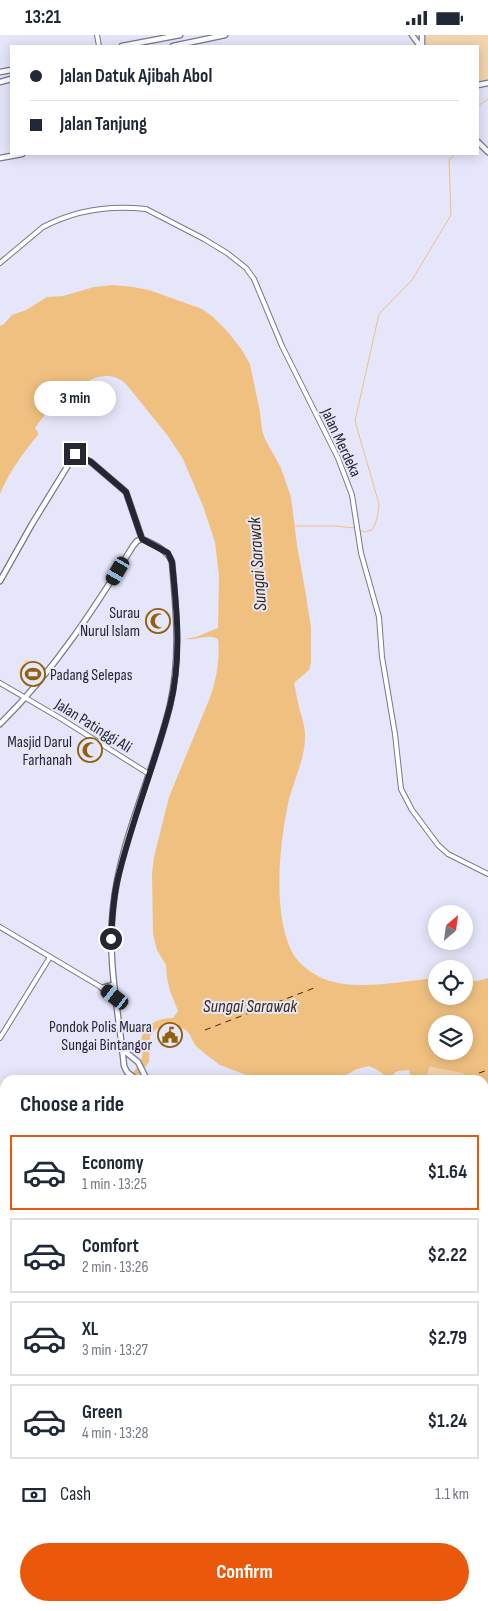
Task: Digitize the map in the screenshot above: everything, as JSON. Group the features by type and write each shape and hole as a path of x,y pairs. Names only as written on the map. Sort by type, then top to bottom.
{"main road":[{"path":"127,45 180,35"},
{"path":"178,45 225,35"},
{"path":"412,35 420,45"},
{"path":"480,85 488,84"},
{"path":"479,143 488,152"},
{"path":"0,158 16,155"},
{"path":"0,581 75,454 91,462 126,492 142,539 168,553 171,558 178,625 176,664 170,705 124,855 116,889 111,939 115,997 124,1066 131,1075"},
{"path":"0,723 25,698 53,665 111,582 133,546 142,539"},
{"path":"104,989 114,987"},
{"path":"104,989 115,997"},
{"path":"122,1049 138,1063 144,1075"}],"street":[{"name":"Jalan Merdeka","path":"0,263 50,223 93,210 112,208 146,209 204,239 227,253 246,268 254,279 282,346 338,458 352,495 358,540 379,617 382,657 395,734 401,789 412,810 446,853 488,873"},
{"name":"Jalan Patinggi Ali","path":"0,683 149,774"},
{"path":"0,927 104,989"},
{"path":"0,1038 50,957"}],"shaded area":[{"path":"426,35 488,35 488,79 479,81 479,45 426,45"},
{"path":"26,659 33,664 25,677 18,672"},
{"name":"Padang Selepas","path":"34,665 41,670 33,682 26,678"},
{"path":"430,1067 464,1074 464,1075 428,1075"}],"water":[{"name":"Sungai Sarawak","path":"113,285 149,290 202,309 212,316 228,332 250,364 262,430 281,468 291,497 311,628 311,663 309,670 294,683 304,727 305,744 287,809 280,862 280,900 286,936 292,952 298,961 312,972 327,980 353,985 367,985 428,979 428,1005 473,1005 473,981 488,978 488,1075 464,1075 463,1073 430,1067 427,1075 410,1075 409,1070 398,1071 394,1075 384,1075 369,1066 346,1075 246,1075 220,1065 195,1045 186,1030 168,1025 156,1029 150,1036 149,1062 140,1075 131,1075 141,1060 143,1053 141,1041 145,1030 157,1021 173,1018 178,1011 170,991 166,965 157,950 153,934 152,874 154,857 169,797 211,695 218,667 218,639 205,637 185,639 196,637 218,628 219,576 215,542 203,506 183,459 168,436 126,384 111,376 95,378 80,385 66,395 60,394 35,428 38,435 17,463 0,494 0,326 12,315 26,310 47,297 63,296 94,287"}],"waterway":[{"path":"479,105 488,99"},
{"path":"359,530 364,532 372,530 377,518 379,504 355,421 379,314 412,280 451,215 449,160 454,155"},
{"path":"294,526 355,528"}],"ferry route":[{"path":"205,1030 314,988"},
{"path":"479,1073 488,1070"}],"place":[{"name":"Surau Nurul Islam","path":"158,621"},
{"name":"Padang Selepas","path":"33,674"},
{"name":"Masjid Darul Farhanah","path":"90,750"},
{"name":"Pondok Polis Muara Sungai Bintangor","path":"170,1035"}],"route":[{"path":"75,454 91,462 126,492 129,496 142,539 170,555 177,611 178,644 170,705 124,855 113,907 111,939"}]}
